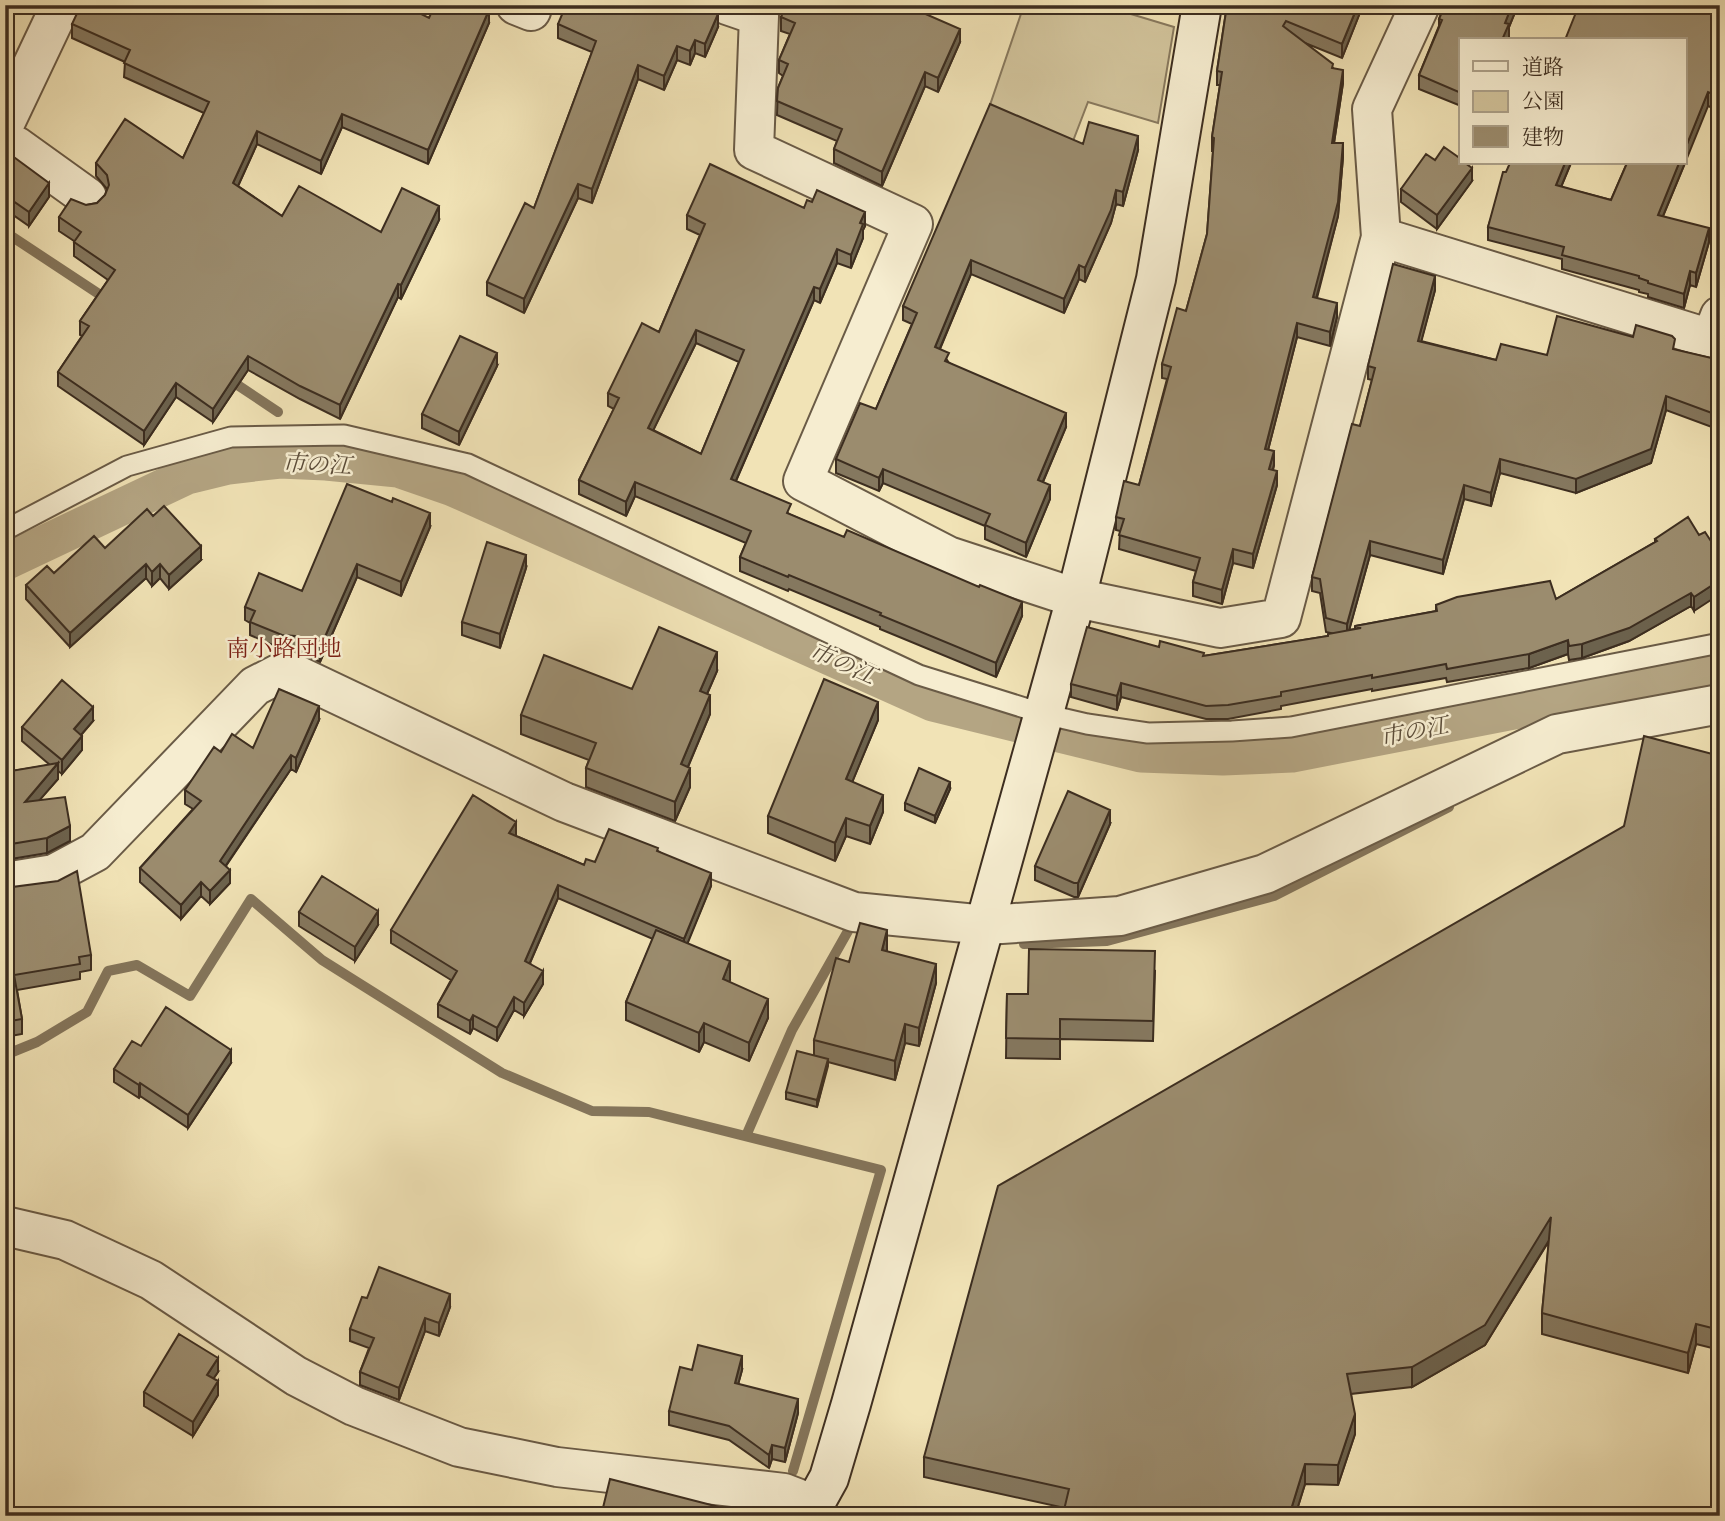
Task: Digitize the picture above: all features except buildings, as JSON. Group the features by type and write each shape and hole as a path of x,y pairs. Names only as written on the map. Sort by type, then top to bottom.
{"street":[{"path":"5,123 61,5"},
{"path":"516,5 531,11 533,5"},
{"path":"5,1226 65,1240 151,1280 296,1376 354,1406 459,1447 556,1467 784,1493 812,1510 829,1478 851,1404 1076,598 1156,279 1202,5"},
{"path":"750,9 754,150 914,224 803,481 948,556 1076,598 1220,628 1281,618 1381,237 1372,109 1420,5"},
{"path":"5,142 16,146 88,197"},
{"path":"1381,237 1711,339 1720,316"},
{"path":"5,881 54,874 95,852 255,685 286,670 564,802 854,912 986,925 1120,916 1265,874 1557,734 1720,704"}],"lane":[{"path":"5,530 127,466 205,444 231,437 344,435 468,464 919,675 1044,714 1087,724 1148,733 1291,727 1720,643"}],"green space":[{"path":"1024,5 1101,5 1174,27 1158,123 1088,102 1073,141 989,108"}],"waterway":[{"path":"5,232 108,300"},
{"path":"227,378 278,412"},
{"name":"市の江","path":"5,562 187,476 228,466 280,460 326,462 398,469 453,488 933,703 1141,754 1223,757 1292,754 1720,671"},
{"path":"1024,944 1107,941 1274,896 1449,807"},
{"path":"5,1055 37,1042 87,1012 108,971 137,965 190,996 251,899 322,960 502,1073 592,1111 649,1112 881,1170 793,1471"},
{"path":"746,1136 792,1030 848,931"}],"district":[{"name":"南小路団地","path":"284,648"}]}
